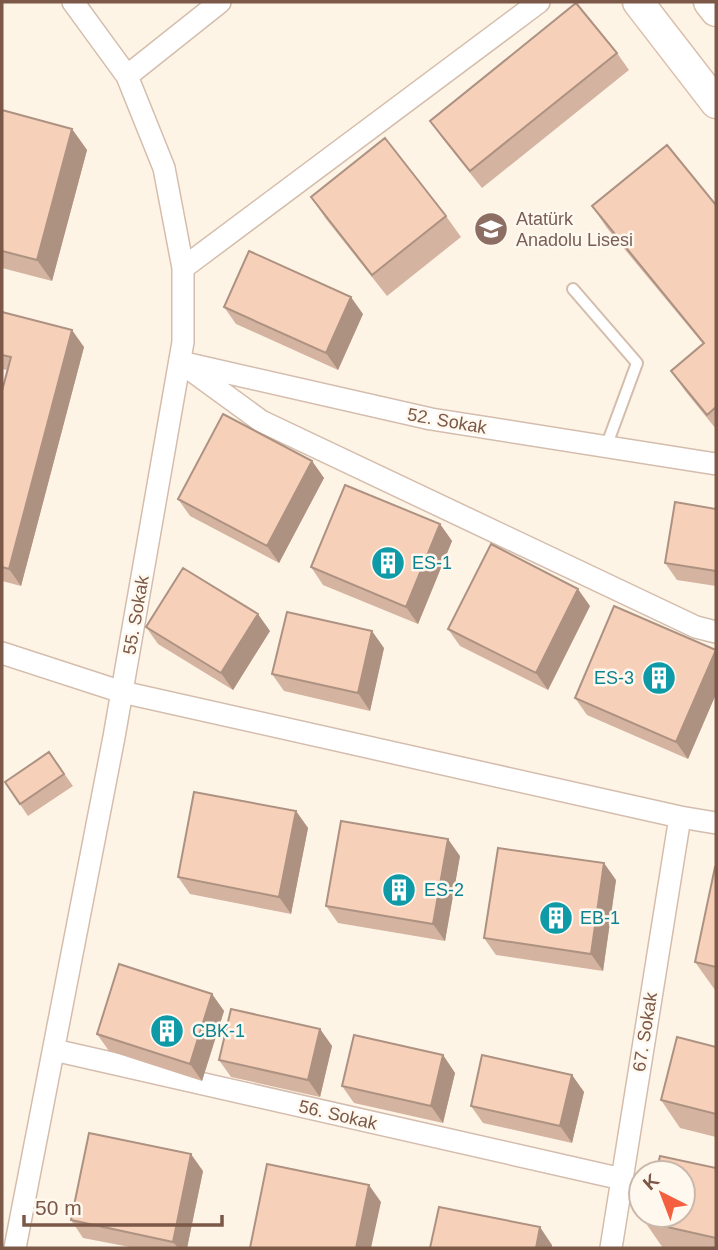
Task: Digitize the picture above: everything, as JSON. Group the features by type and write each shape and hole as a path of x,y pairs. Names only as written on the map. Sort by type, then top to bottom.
{"main road":[{"path":"638,2 716,103"},
{"path":"709,2 716,11"}],"street":[{"name":"55. Sokak","path":"15,1248 122,692 183,342 183,268 164,168 127,76 73,2"},
{"path":"127,76 220,2"},
{"path":"183,268 539,2"},
{"path":"180,362 261,421 696,627 716,632"},
{"name":"52. Sokak","path":"180,362 431,419 716,464"},
{"path":"2,653 122,692 716,823"},
{"name":"67. Sokak","path":"611,1248 680,817"},
{"name":"56. Sokak","path":"54,1050 622,1179"}],"lane":[{"path":"573,289 637,363 606,447"}],"building":[{"path":"576,3 617,53 470,171 430,121"},
{"path":"2,110 72,129 37,260 2,251"},
{"path":"385,138 446,216 372,275 311,197"},
{"name":"Atatürk Anadolu Lisesi","path":"667,145 716,205 716,407 707,415 671,371 704,343 592,206"},
{"path":"249,251 351,297 326,353 224,307"},
{"path":"2,312 72,330 9,569 2,567 2,391 11,357 2,355"},
{"path":"223,414 312,461 267,546 178,499"},
{"name":"ES-1","path":"345,485 440,524 406,607 311,567"},
{"path":"675,502 716,509 716,571 665,563"},
{"path":"491,544 578,589 536,673 448,629"},
{"path":"183,568 258,614 221,673 146,627"},
{"name":"ES-3","path":"614,606 716,650 676,742 575,698"},
{"path":"287,612 372,631 358,693 272,674"},
{"path":"49,752 64,774 20,804 5,782"},
{"path":"194,792 296,811 279,897 178,877"},
{"name":"ES-2","path":"341,821 448,839 433,924 326,906"},
{"name":"EB-1","path":"498,848 604,863 591,954 484,938"},
{"path":"716,867 716,967 695,962"},
{"name":"CBK-1","path":"119,964 212,994 190,1064 97,1034"},
{"path":"231,1009 320,1029 308,1080 219,1060"},
{"path":"354,1035 443,1055 431,1106 342,1086"},
{"path":"677,1037 716,1047 716,1114 661,1100"},
{"path":"482,1055 572,1075 560,1126 471,1106"},
{"path":"89,1133 191,1154 173,1242 71,1220"},
{"path":"267,1164 369,1185 356,1248 250,1248"},
{"path":"697,1164 716,1168 716,1238 676,1229 697,1229"},
{"path":"439,1207 540,1227 536,1248 430,1248"}],"place":[{"name":"Atatürk Anadolu Lisesi","path":"491,229"},
{"name":"ES-1","path":"388,563"},
{"name":"ES-3","path":"659,678"},
{"name":"ES-2","path":"399,890"},
{"name":"EB-1","path":"556,918"},
{"name":"CBK-1","path":"167,1031"}]}
